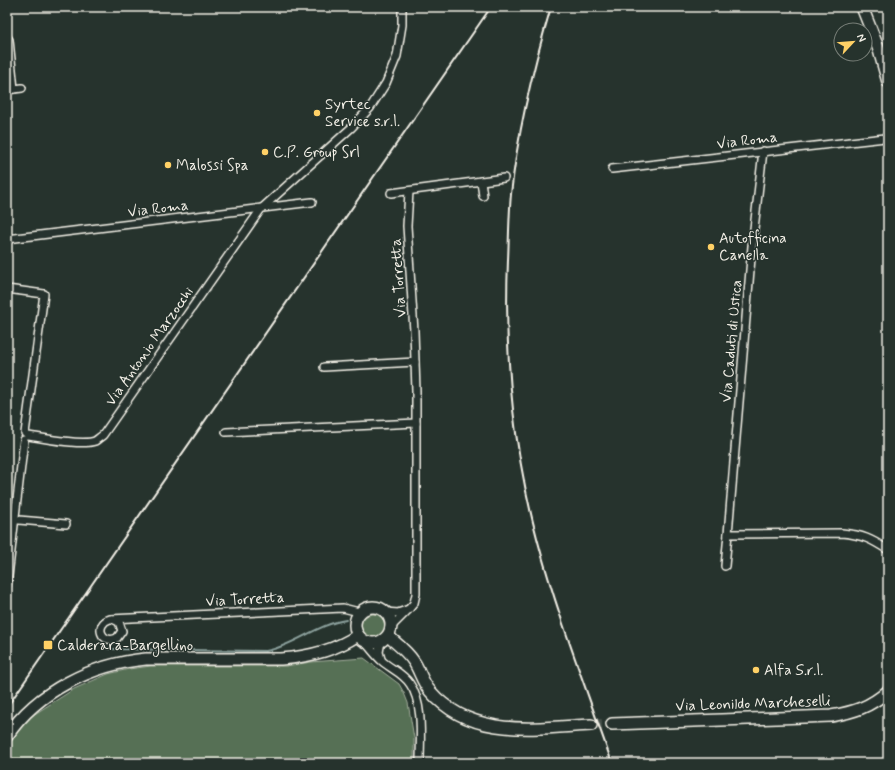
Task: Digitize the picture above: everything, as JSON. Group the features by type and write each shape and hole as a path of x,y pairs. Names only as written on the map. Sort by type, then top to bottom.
{"street":[{"name":"Via Antonio Marzocchi","path":"26,436 84,442 97,440 103,435 261,209 345,133 370,108 386,83 397,56 402,25 402,7"},
{"path":"862,7 879,50 887,78"},
{"path":"7,37 9,40 10,90 22,88"},
{"name":"Via Roma","path":"612,169 886,138"},
{"name":"Via Caduti di Ustica","path":"725,566 751,253 763,151"},
{"path":"392,193 410,192 504,178"},
{"path":"481,182 483,196"},
{"name":"Via Torretta","path":"387,635 414,603 416,594 415,362 407,226 410,192"},
{"name":"Via Roma","path":"7,239 312,202"},
{"path":"7,289 44,294 26,436 11,519 7,585"},
{"path":"324,367 415,362"},
{"path":"226,432 416,423"},
{"path":"11,519 66,524"},
{"path":"728,534 842,533 859,535 876,542 888,550"},
{"name":"Via Torretta","path":"113,619 343,608 355,610 359,614"},
{"path":"409,609 398,613 385,612 377,608 363,611 359,614 356,622 356,631 382,661 406,678 411,685 417,700 420,720 420,763"},
{"path":"382,661 379,652 387,635 390,619 385,612"},
{"path":"122,628 119,622 113,619 107,620 102,624 101,631 104,637 110,640 117,638 121,633 125,622 131,618"},
{"path":"7,736 19,719 45,697 82,675 109,666 128,661 146,659 295,658 325,650 352,639 361,638 372,643 387,635"},
{"path":"387,635 408,653 425,684 434,695 450,708 469,719 490,726 513,728 591,725"},
{"name":"Via Leonildo Marcheselli","path":"612,724 831,716 850,713 866,707 888,691"}],"green space":[{"path":"373,614 381,618 385,626 381,634 373,638 365,634 361,626 365,618"},
{"path":"364,658 399,684 404,693 408,703 414,738 414,763 7,763 7,745 30,717 74,689 108,674 151,666 286,666 311,662"}],"waterway":[{"path":"108,649 266,651 286,645 315,630 335,622 346,620"}],"tunnel":[{"path":"591,725 612,724"}],"railway":[{"path":"7,707 491,7"},
{"path":"551,7 527,99 511,194 507,295 509,365 516,435 537,538 563,623 612,763"}],"place":[{"name":"Syrtec Service s.r.l.","path":"317,113"},
{"name":"C.P. Group Srl","path":"265,152"},
{"name":"Malossi Spa","path":"168,165"},
{"name":"Autofficina Canella","path":"711,247"},
{"name":"Calderara-Bargellino","path":"48,645"},
{"name":"Alfa S.r.l.","path":"756,670"}]}
